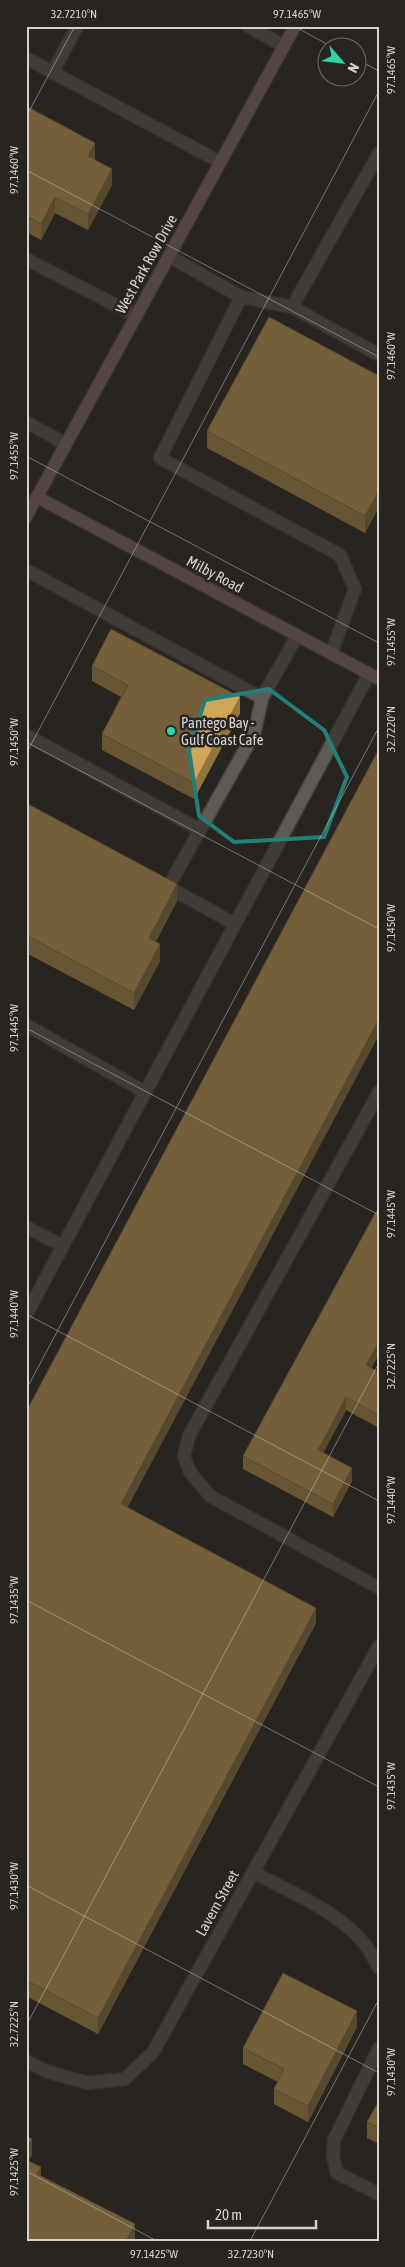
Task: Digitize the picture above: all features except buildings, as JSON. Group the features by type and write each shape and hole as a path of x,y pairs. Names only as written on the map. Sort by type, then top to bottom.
{"main road":[{"name":"West Park Row Drive","path":"26,517 295,26"},
{"name":"Milby Road","path":"37,497 374,676"}],"street":[{"path":"53,72 77,26"},
{"path":"248,26 284,46"},
{"path":"26,58 220,162"},
{"path":"292,307 379,154"},
{"path":"169,256 241,297 292,307 379,355"},
{"path":"26,260 137,316"},
{"path":"241,297 160,458 340,555 355,589 331,654"},
{"path":"26,422 66,444"},
{"path":"26,570 262,698"},
{"path":"235,924 164,885 200,830 254,734 262,698 297,636"},
{"path":"26,1315 235,924 374,676"},
{"path":"26,735 200,830"},
{"path":"26,1025 145,1092"},
{"path":"379,1092 189,1436 184,1456 190,1472 210,1496 379,1588"},
{"path":"26,1228 63,1246"},
{"name":"Lavern Street","path":"26,2061 48,2072 88,2084 125,2079 153,2052 379,1646"},
{"path":"253,1872 322,1910 346,1926 367,1947 379,1968"},
{"path":"379,2048 334,2140 333,2156 337,2173 379,2194"}],"highlighted area":[{"path":"269,689 324,730 347,777 324,837 234,842 199,816 189,750 205,700"}],"place":[{"name":"Pantego Bay - Gulf Coast Cafe","path":"171,731"}]}
